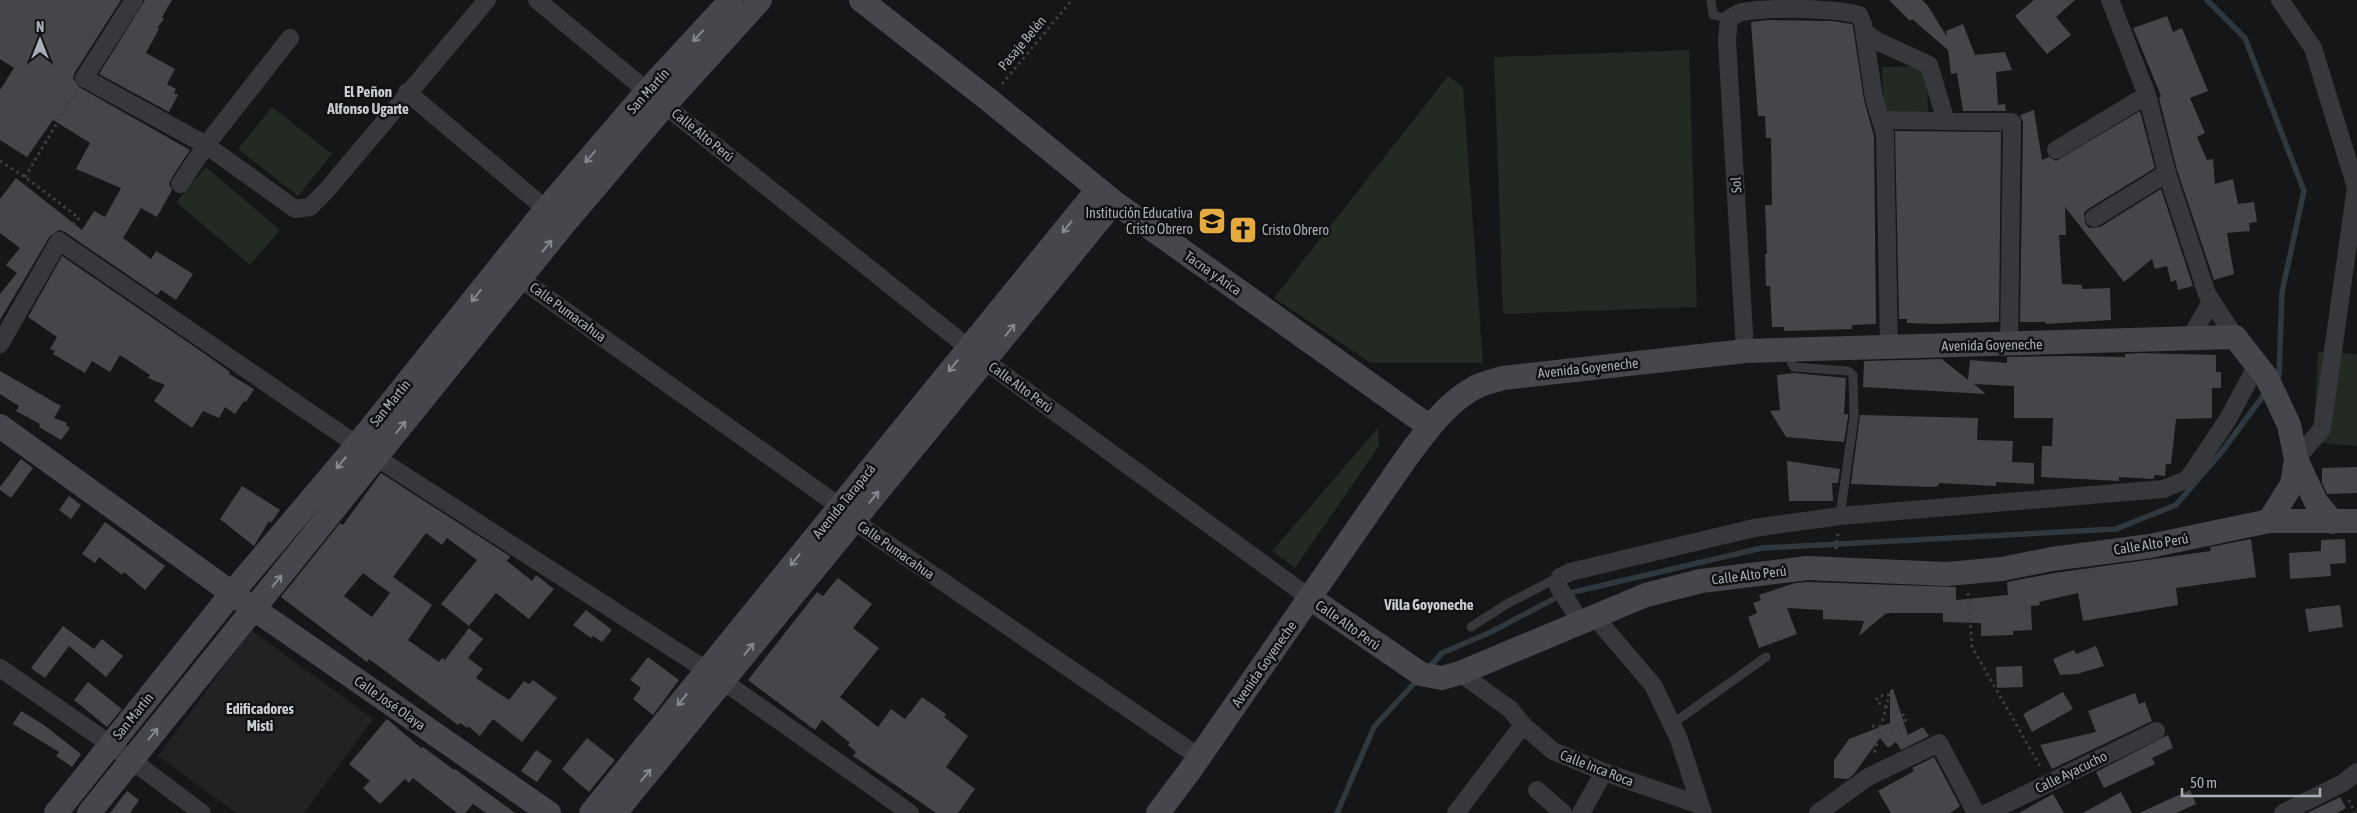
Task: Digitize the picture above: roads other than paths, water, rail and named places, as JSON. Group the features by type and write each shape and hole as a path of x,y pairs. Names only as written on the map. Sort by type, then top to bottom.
{"street":[{"path":"134,0 84,78 206,146 295,209 310,207 326,191 407,92 487,0"},
{"name":"Calle Alto Perú","path":"537,0 656,98 977,354 1310,598 1403,664 1421,674 1451,675 1580,613 1702,581 1798,569 1947,574 2002,569 2118,548 2150,546 2269,521 2357,521"},
{"name":"San Martín","path":"89,813 564,224 656,98 732,0"},
{"name":"San Martín","path":"56,813 232,593 357,444 546,209 656,98 760,0"},
{"name":"Tacna y Arica","path":"861,0 989,100 1106,196 1430,427"},
{"path":"2110,0 2147,95 2167,173 2207,294 2235,337 2262,373 2289,425 2296,458 2316,502 2333,522"},
{"path":"2269,521 2292,484 2296,458 2322,429 2356,187 2313,48 2280,0"},
{"path":"1729,19 1740,12 1838,10 1859,15 1864,32 1874,98 1885,134 1889,346"},
{"name":"Sol","path":"1729,19 1727,40 1746,351"},
{"path":"1864,32 1877,41 1929,65 1946,121"},
{"path":"180,184 206,146 290,38"},
{"path":"407,92 564,224"},
{"path":"2056,150 2147,95"},
{"path":"1881,120 2012,122 2009,345"},
{"path":"2094,218 2167,173"},
{"name":"Avenida Tarapacá","path":"591,813 714,676 1106,196"},
{"path":"0,344 59,241 357,444 714,676 910,813"},
{"name":"Calle Pumacahua","path":"501,264 846,514 1199,757"},
{"path":"2190,338 2212,302"},
{"name":"Avenida Goyeneche","path":"1158,813 1199,757 1407,457 1449,406 1474,387 1503,378 1746,351 1889,346 2009,345 2235,337"},
{"path":"1702,809 1672,724 1653,685 1580,613 1559,582 1570,572 1754,528 2163,490 2188,479 2228,419 2262,373"},
{"name":"Calle José Olaya","path":"0,426 254,609 549,813"},
{"path":"0,668 110,744 202,813"},
{"name":"Calle Inca Roca","path":"1451,675 1510,709 1523,725 1553,751 1702,809"},
{"name":"Avenida Tarapacá","path":"615,813 714,676"},
{"path":"1456,813 1523,725"},
{"name":"Calle Ayacucho","path":"1987,813 2156,732"},
{"path":"1824,812 1868,777 1939,743 1976,813"},
{"path":"1581,813 1604,772"},
{"path":"2283,813 2343,783 2357,772"},
{"path":"1537,790 1563,813"}],"lane":[{"path":"1711,0 1713,15 1729,19"},
{"path":"1791,350 1794,367 1848,371 1853,375 1854,417 1839,520"},
{"path":"1470,627 1505,605 1559,582"},
{"path":"1672,724 1766,657"}],"waterway":[{"path":"2207,0 2245,38 2304,191 2282,292 2279,375 2275,380"},
{"path":"1427,669 1442,653 1491,632 1561,595 1762,548 2116,529 2176,505 2220,454 2266,392"},
{"path":"1337,813 1374,727 1419,678"}],"place":[{"name":"Institución Educativa Cristo Obrero","path":"1212,221"},
{"name":"Cristo Obrero","path":"1243,230"}],"district":[{"name":"El Peñon Alfonso Ugarte","path":"368,100"},
{"name":"Villa Goyoneche","path":"1429,604"},
{"name":"Edificadores Misti","path":"260,716"}]}
